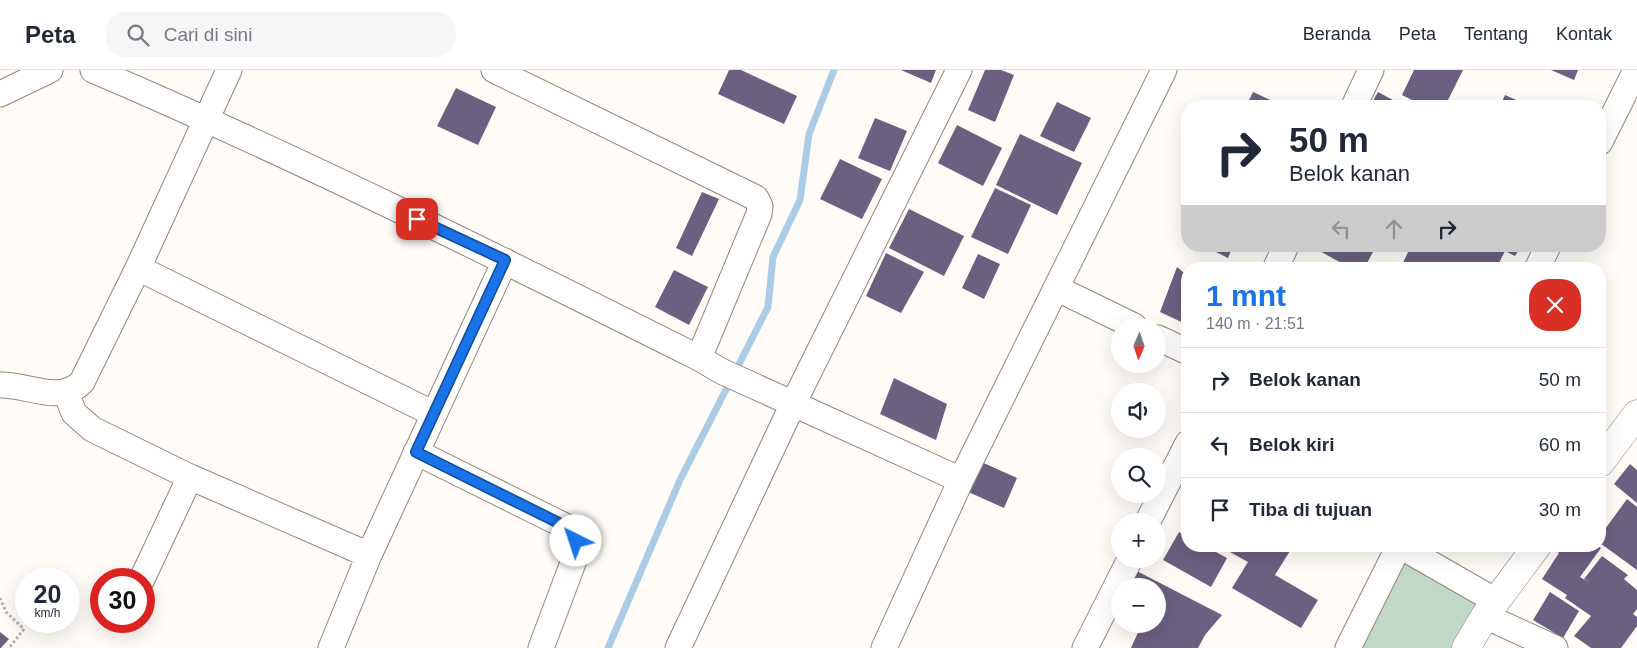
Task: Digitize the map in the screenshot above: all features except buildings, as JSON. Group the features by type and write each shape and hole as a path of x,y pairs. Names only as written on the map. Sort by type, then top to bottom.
{"main road":[{"path":"1606,455 1637,414"},
{"path":"1466,648 1490,608 1532,552"}],"street":[{"path":"0,94 50,70"},
{"path":"93,70 206,118 505,260 699,358 721,372 961,480"},
{"path":"0,385 66,393 75,389 82,382 138,268 229,70"},
{"path":"494,70 756,198 759,202 761,210 699,358"},
{"path":"678,648 793,404 959,70"},
{"path":"884,648 961,480 1164,70"},
{"path":"1357,100 1371,70"},
{"path":"1606,130 1636,70"},
{"path":"331,648 368,555 505,260"},
{"path":"138,268 434,414"},
{"path":"1056,288 1118,318"},
{"path":"1166,342 1181,349"},
{"path":"66,393 74,413 92,429 190,477 368,555"},
{"path":"416,452 571,529 576,541 576,555 541,648"},
{"path":"1152,513 1181,456"},
{"path":"147,568 190,477"},
{"path":"1348,648 1397,552"},
{"path":"1409,552 1490,608 1555,648"},
{"path":"1085,648 1125,568"}],"path":[{"path":"0,598 6,612 24,629 9,648"}],"green space":[{"path":"1400,562 1408,564 1487,605 1460,648 1353,648"}],"waterway":[{"path":"608,648 680,480 768,307 773,257 800,200 809,134 834,70"}],"route":[{"path":"417,219 505,260 416,452 571,529 576,541"}]}
